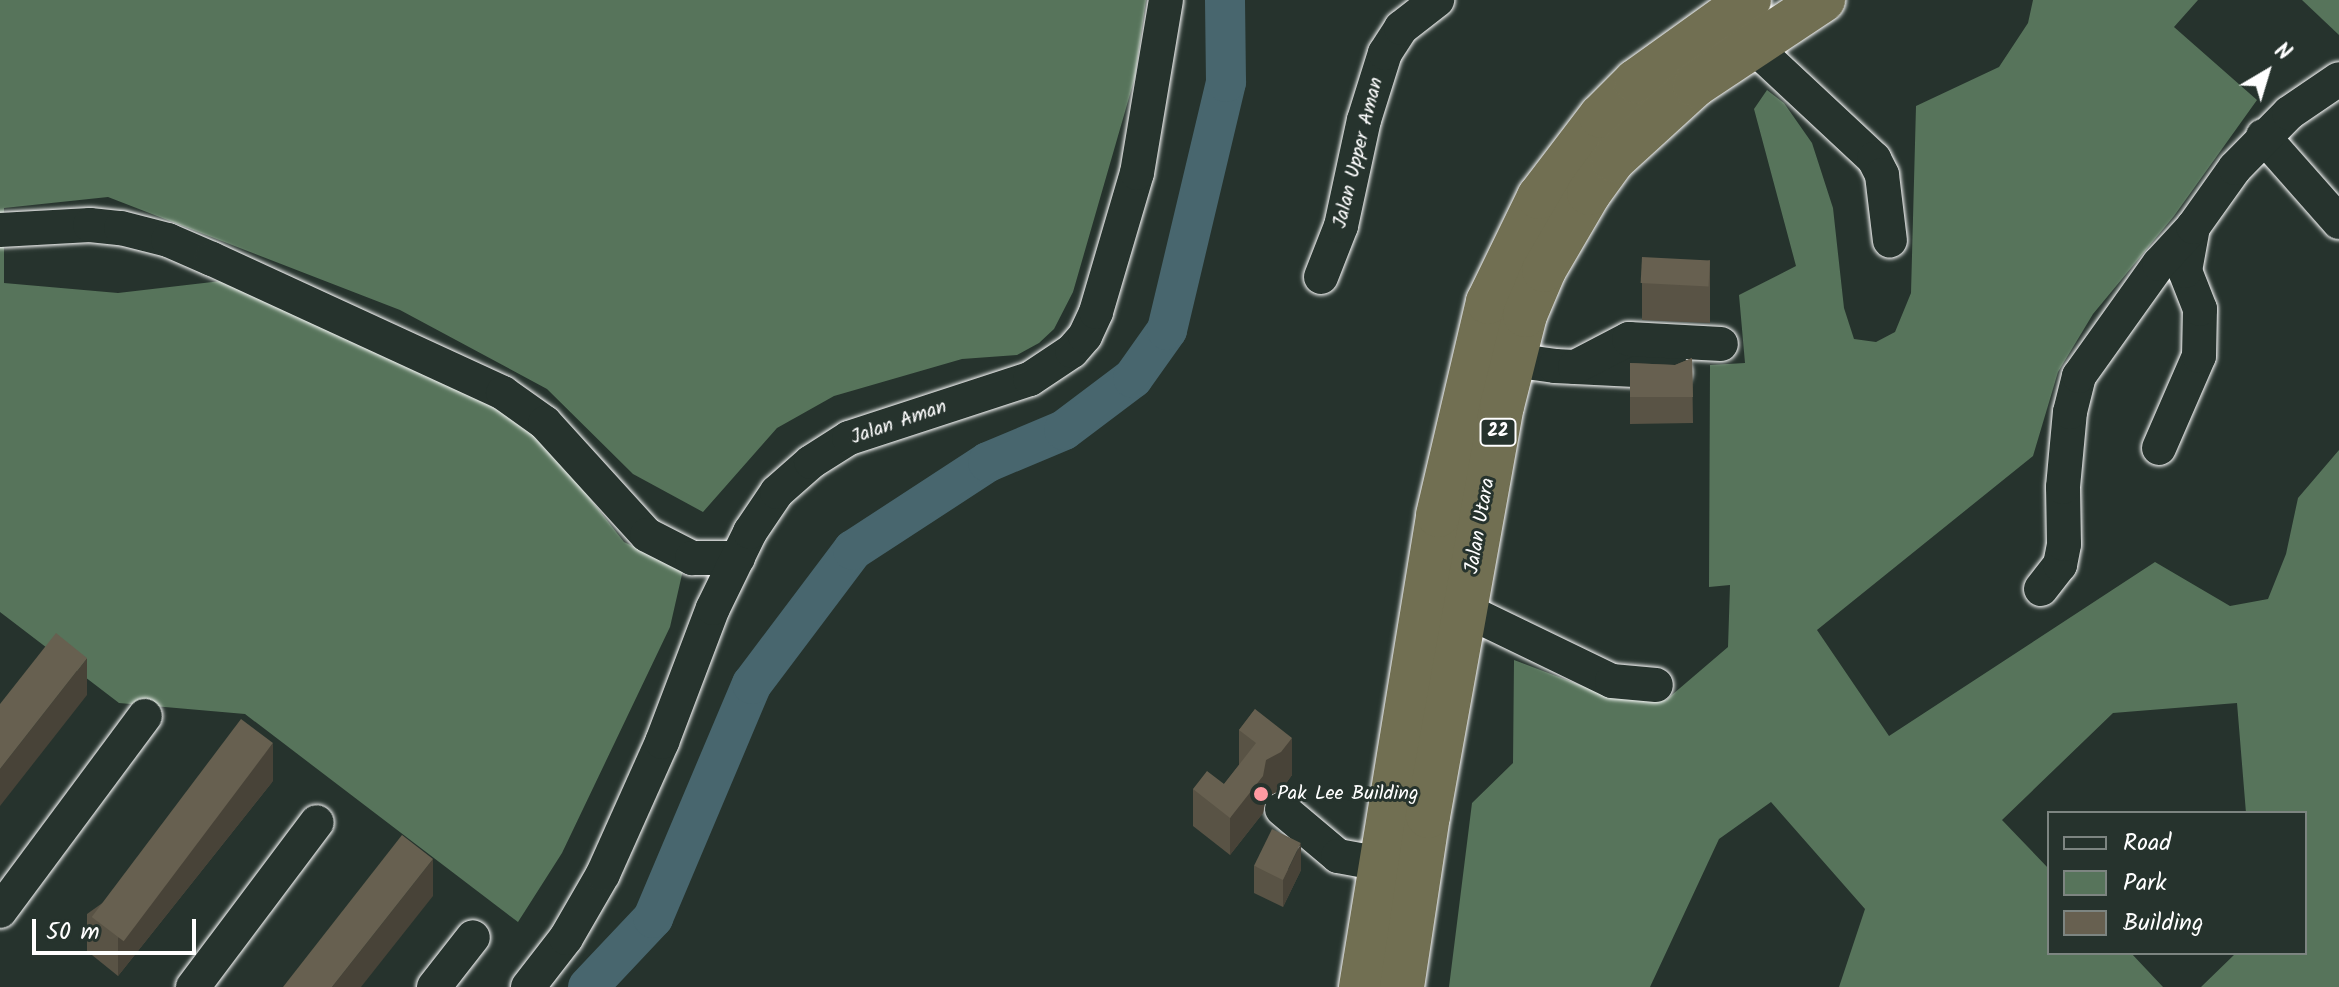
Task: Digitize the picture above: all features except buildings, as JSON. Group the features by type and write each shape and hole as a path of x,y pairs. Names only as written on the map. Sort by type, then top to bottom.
{"highway":[{"name":"22","path":"1361,987 1438,515 1488,302 1539,197 1601,116 1636,81 1749,0"},
{"name":"Jalan Utara","path":"1402,987 1428,816 1512,360 1525,315 1544,270 1613,160 1695,85 1823,0"}],"street":[{"name":"Jalan Aman","path":"528,987 566,938 603,874 738,558 777,492 811,462 849,438 1030,379 1072,351 1085,336 1096,312 1137,173 1166,0"},
{"name":"Jalan Upper Aman","path":"1321,277 1341,226 1364,120 1385,53 1401,28 1437,0"},
{"path":"1753,46 1874,159 1882,175 1890,241"},
{"path":"2041,589 2060,565 2064,544 2067,525 2063,487 2070,412 2079,376 2159,264 2193,227 2213,195 2263,136 2339,79"},
{"path":"2263,136 2339,222"},
{"path":"0,230 90,225 121,228 168,240 212,259 503,393 545,423 647,535 692,558 738,558"},
{"path":"2159,448 2199,356 2200,309 2185,271 2193,227"},
{"path":"1575,367 1629,339 1721,344"},
{"path":"1512,360 1675,372"},
{"path":"1465,610 1612,681 1656,685"},
{"path":"0,911 145,716"},
{"path":"1282,809 1338,856 1381,864"},
{"path":"193,987 317,822"},
{"path":"434,987 473,937"}],"green space":[{"path":"0,0 1146,0 1135,77 1073,292 1054,329 1039,343 1017,355 962,359 834,396 777,428 703,512 633,474 547,389 400,310 108,197 4,208 4,283 118,293 221,281 484,402 521,424 548,445 624,542 683,570 670,627 562,853 518,922 245,714 119,703 0,612"},
{"path":"2033,0 2198,0 2174,27 2257,100 2174,216 2093,314 2058,372 2033,456 1817,630 1889,736 2155,562 2230,606 2268,599 2286,554 2298,498 2339,450 2339,987 2201,987 2234,955 2307,955 2307,811 2246,811 2237,703 2113,713 2002,820 2047,867 2047,955 2133,955 2163,987 1839,987 1865,909 1771,802 1719,839 1650,987 1449,987 1472,803 1513,763 1514,660 1617,699 1666,700 1728,647 1730,585 1709,587 1710,365 1745,363 1739,295 1796,266 1754,109 1767,90 1784,103 1812,143 1833,208 1844,308 1854,339 1876,342 1895,332 1911,293 1916,106 1999,67 2028,23"},
{"path":"2302,0 2339,0 2339,35"}],"waterway":[{"path":"588,987 653,918 752,684 853,550 988,462 1064,430 1133,378 1167,330 1226,82 1225,0"}],"place":[{"name":"Pak Lee Building","path":"1261,794"}]}
